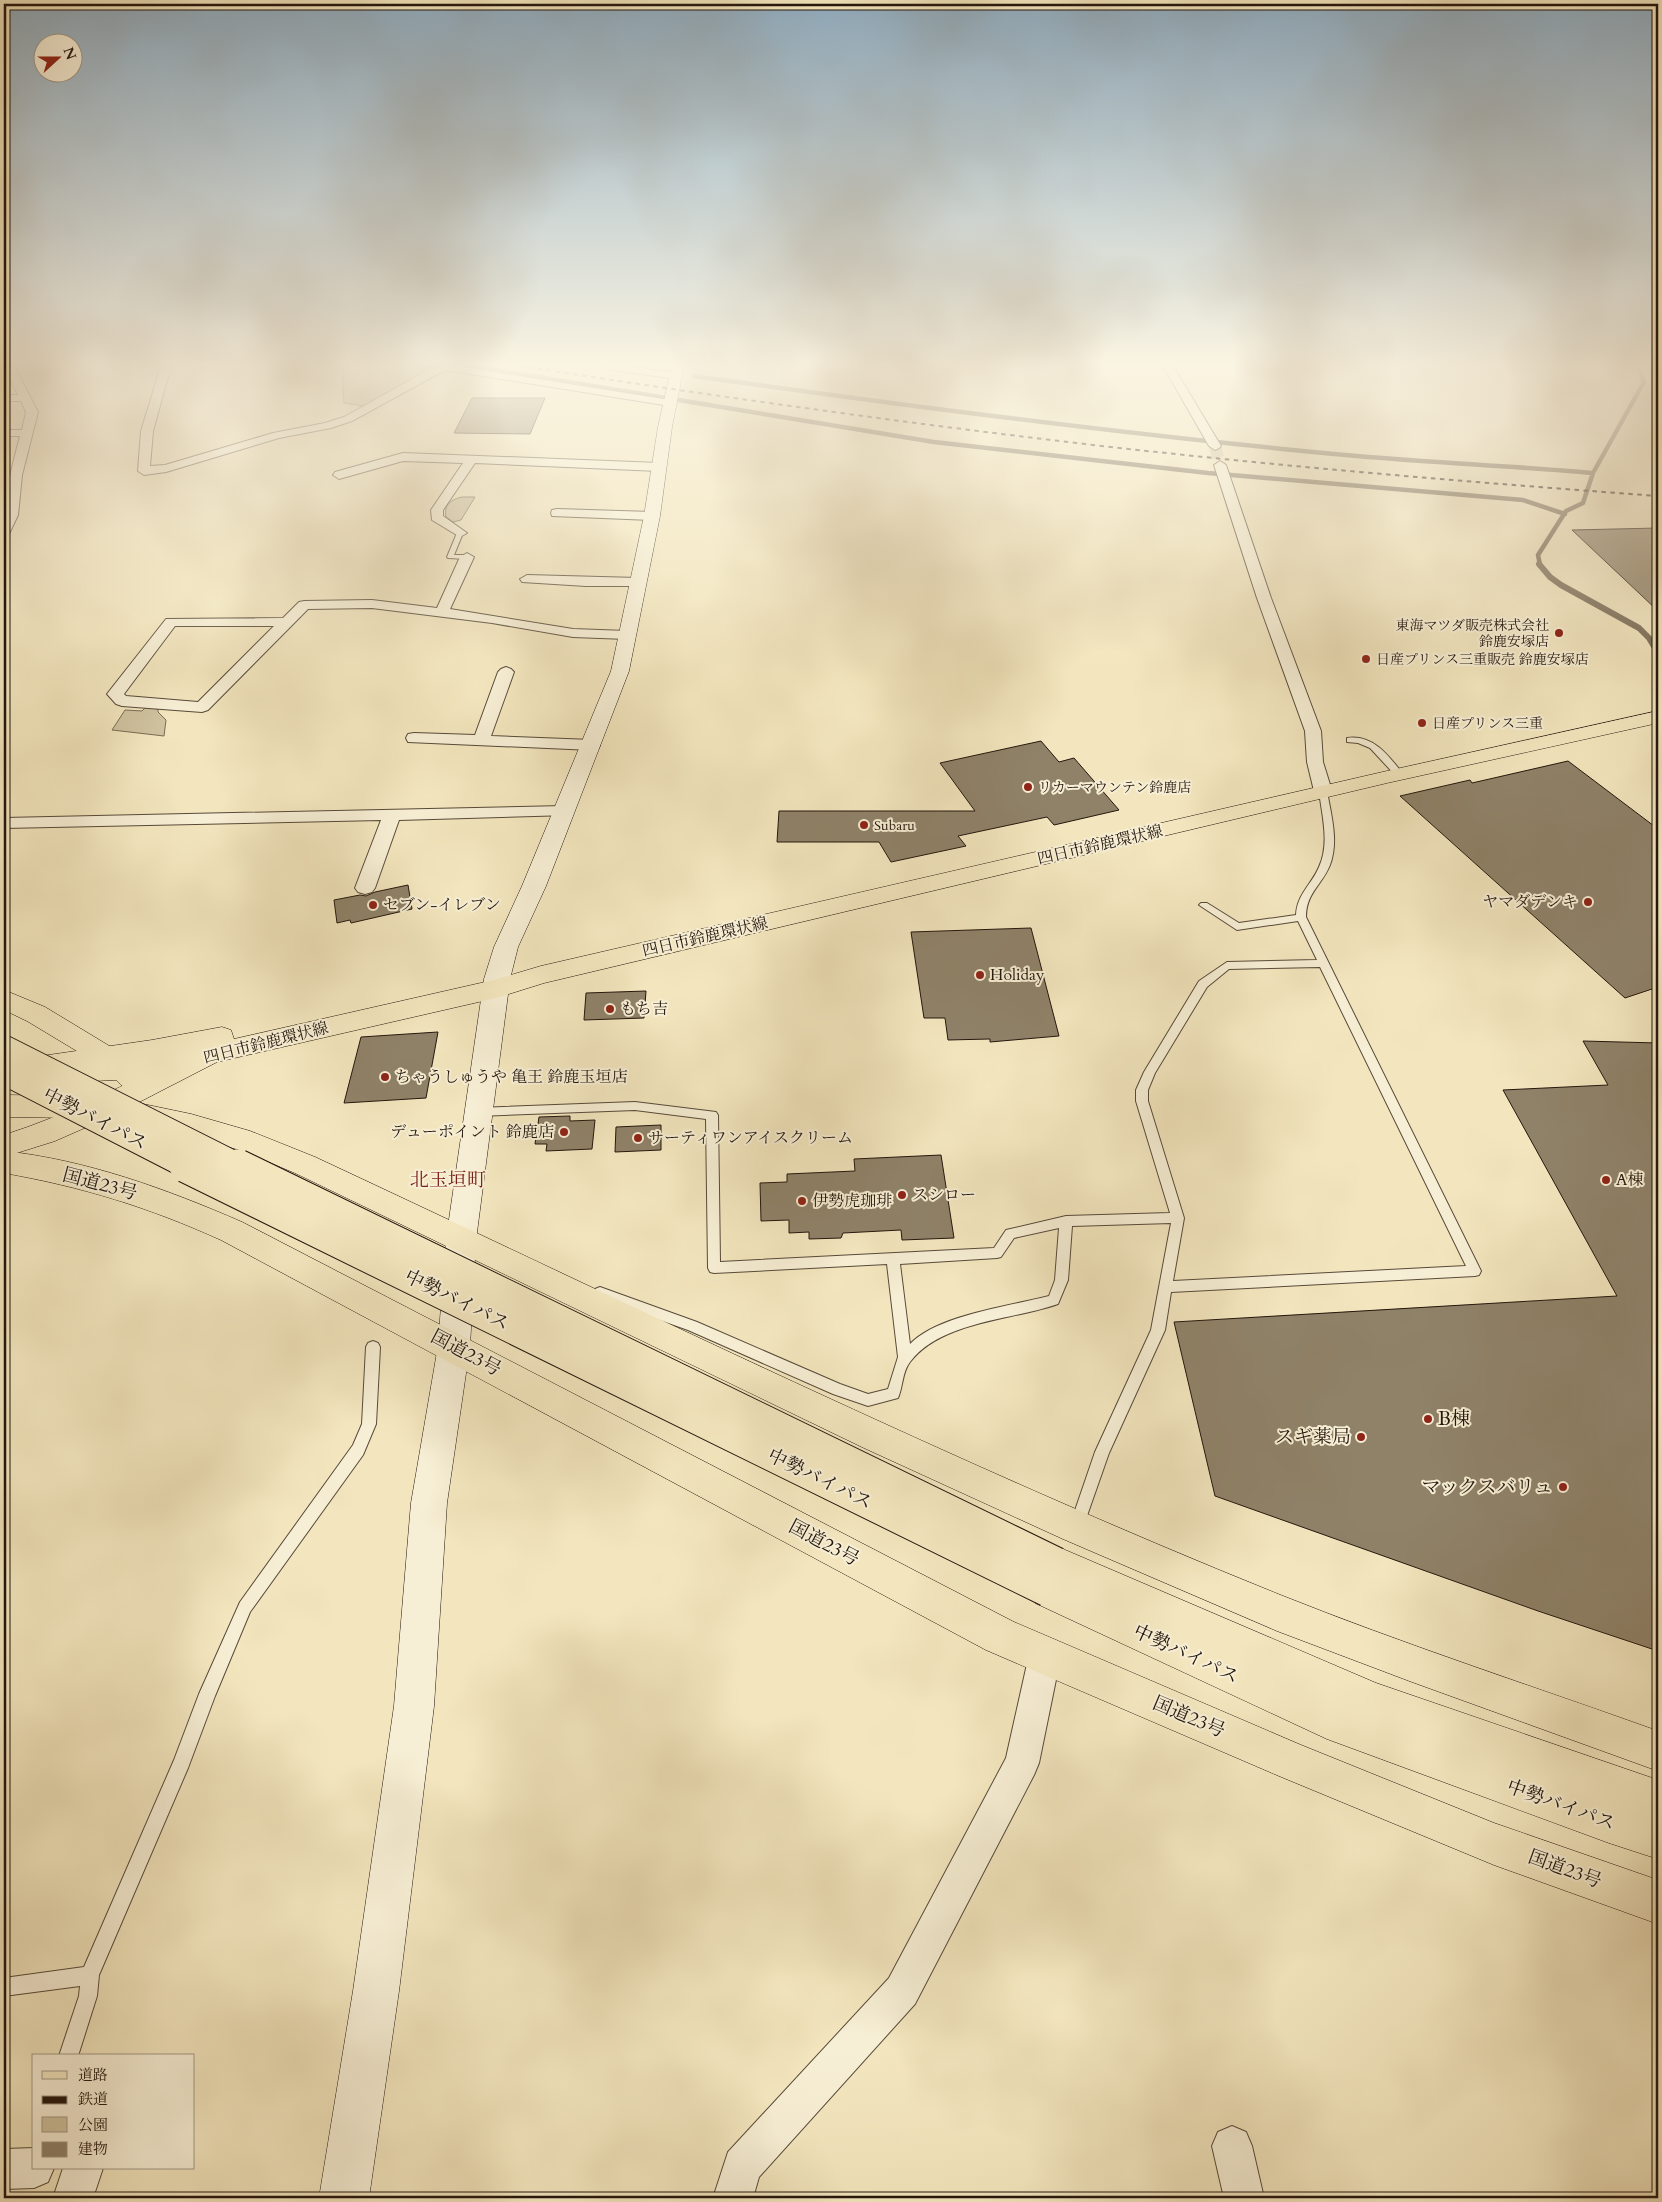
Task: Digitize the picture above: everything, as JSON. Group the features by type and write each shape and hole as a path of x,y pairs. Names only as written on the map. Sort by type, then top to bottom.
{"main road":[{"name":"四日市鈴鹿環状線","path":"4,1146 45,1133 104,1107 210,1054 496,984 1238,813 1323,791 1658,717"},
{"name":"四日市鈴鹿環状線","path":"114,1063 462,984 496,984"},
{"path":"4,999 36,1014 114,1063 142,1088"},
{"path":"6,1066 89,1074 114,1063 142,1068 210,1054"},
{"name":"中勢バイパス","path":"6,1066 227,1187 1052,1577 1327,1719 1608,1822 1658,1838"},
{"path":"4,1106 104,1107 191,1125 250,1142 305,1165 461,1240 502,1257 876,1436 1076,1526 1278,1612 1412,1663 1658,1751"},
{"name":"国道23号","path":"4,1162 90,1178 206,1218 454,1346 1000,1636 1293,1762 1494,1844 1658,1902"},
{"name":"中勢バイパス","path":"1052,1577 1373,1702 1658,1801"}],"street":[{"path":"4,531 12,515 18,469"},
{"path":"144,469 144,471 160,469"},
{"path":"339,475 362,469"},
{"path":"460,533 438,517 437,510 465,469"},
{"path":"344,2198 376,1991 414,1706 429,1503 454,1346 461,1240 496,984 506,947 534,886 620,671 652,516 659,469"},
{"path":"1222,471 1264,598 1312,731 1315,762 1323,791"},
{"path":"557,513 652,516"},
{"path":"442,612 467,557"},
{"path":"527,579 638,582"},
{"path":"287,622 171,622 115,694 122,701 155,702 202,708 304,605 372,604 492,619 573,633 628,636"},
{"path":"482,741 506,672"},
{"path":"414,738 592,745"},
{"path":"4,823 564,811"},
{"path":"365,888 392,814"},
{"path":"733,2198 742,2166 902,1991 1022,1764 1046,1655"},
{"path":"1232,2146 1244,2198"},
{"path":"73,2198 82,2170"}],"lane":[{"path":"460,533 450,557 467,557"},
{"path":"1350,740 1364,740 1373,746 1399,774"},
{"path":"1166,1287 1475,1271 1301,917 1300,906 1307,891 1325,867 1330,850 1330,832 1323,791"},
{"path":"1204,905 1237,927 1301,917"},
{"path":"1076,1526 1102,1452 1158,1330 1178,1218 1142,1101 1142,1090 1150,1072 1203,984 1227,966 1324,963"},
{"path":"478,1112 635,1106 712,1115 714,1268 997,1254 1010,1234 1066,1221 1178,1218"},
{"path":"905,1358 927,1338 971,1320 1053,1300 1060,1288 1064,1274 1062,1251 1066,1221"},
{"path":"502,1257 692,1326 838,1390 868,1400 893,1394 905,1358 893,1259"},
{"path":"69,2054 88,1996 90,1975 182,1762 207,1694 245,1607 358,1450 369,1424 373,1347"},
{"path":"4,1987 90,1975"}],"green space":[{"path":"475,497 461,520 453,522 446,517 447,506 455,499"},
{"path":"146,707 158,709 158,712 166,720 164,736 112,730 125,710 142,711"}],"building":[{"path":"1658,528 1658,611 1572,530"},
{"path":"1041,741 1059,762 1074,758 1119,810 1054,825 1047,817 958,836 966,846 891,862 879,842 777,842 779,811 975,811 940,763"},
{"name":"ヤマダデンキ","path":"1568,761 1658,829 1658,987 1625,998 1400,796 1470,780 1472,783"},
{"name":"セブン-イレブン","path":"408,885 412,909 351,923 350,920 337,923 334,900 360,895 366,896 375,892"},
{"name":"Holiday","path":"1031,928 1059,1036 990,1042 990,1039 948,1040 945,1018 924,1018 911,932"},
{"name":"もち吉","path":"646,991 644,1018 584,1020 586,993"},
{"name":"ちゃうしゅうや 亀王 鈴鹿玉垣店","path":"438,1032 426,1098 344,1103 361,1037"},
{"name":"B棟","path":"1583,1041 1658,1043 1658,1651 1538,1611 1215,1496 1174,1322 1617,1296 1503,1090 1608,1085"},
{"name":"デューポイント 鈴鹿店","path":"570,1116 570,1121 595,1120 592,1149 546,1151 547,1144 535,1144 539,1117"},
{"name":"サーティワンアイスクリーム","path":"661,1125 661,1150 615,1152 616,1127"},
{"path":"941,1155 954,1238 902,1240 901,1230 843,1233 841,1238 809,1239 809,1232 789,1233 789,1220 761,1221 760,1183 787,1182 787,1174 855,1171 854,1159"}],"waterway":[{"path":"1171,469 1523,500 1564,514"},
{"path":"1534,469 1593,473"},
{"path":"1593,473 1595,469"},
{"path":"1564,514 1566,511 1583,503 1593,473"},
{"path":"1540,565 1538,555 1564,514"},
{"path":"1539,564 1550,577 1561,585 1639,628 1649,638 1658,653"}],"railway":[{"path":"1328,469 1658,496"}],"place":[{"name":"東海マツダ販売株式会社 鈴鹿安塚店","path":"1559,633"},
{"name":"日産プリンス三重販売 鈴鹿安塚店","path":"1366,659"},
{"name":"日産プリンス三重","path":"1422,723"},
{"name":"リカーマウンテン鈴鹿店","path":"1028,787"},
{"name":"Subaru","path":"864,825"},
{"name":"ヤマダデンキ","path":"1588,902"},
{"name":"セブン-イレブン","path":"373,905"},
{"name":"Holiday","path":"980,975"},
{"name":"もち吉","path":"610,1009"},
{"name":"ちゃうしゅうや 亀王 鈴鹿玉垣店","path":"385,1077"},
{"name":"デューポイント 鈴鹿店","path":"564,1132"},
{"name":"サーティワンアイスクリーム","path":"638,1138"},
{"name":"A棟","path":"1606,1180"},
{"name":"スシロー","path":"902,1195"},
{"name":"伊勢虎珈琲","path":"802,1201"},
{"name":"B棟","path":"1428,1419"},
{"name":"スギ薬局","path":"1361,1437"},
{"name":"マックスバリュ","path":"1563,1487"}],"district":[{"name":"北玉垣町","path":"448,1180"}]}
